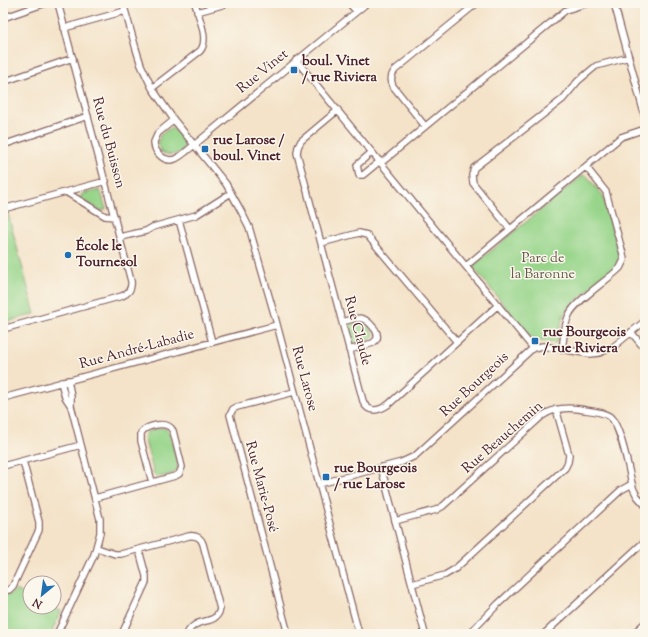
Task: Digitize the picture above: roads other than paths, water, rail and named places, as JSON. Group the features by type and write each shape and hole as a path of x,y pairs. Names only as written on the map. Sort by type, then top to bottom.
{"street":[{"path":"3,18 46,3"},
{"name":"Rue du Buisson","path":"3,329 120,297 130,290 131,281 115,217 58,3"},
{"name":"Rue Larose","path":"123,3 138,54 152,88 174,120 231,193 252,236 359,634"},
{"path":"152,88 203,46 204,37 195,3"},
{"path":"197,12 229,3"},
{"path":"349,3 356,11"},
{"name":"Rue Vinet","path":"194,144 366,3"},
{"path":"425,126 392,86 392,75 395,70 477,3"},
{"path":"372,152 357,165 359,175 363,175 380,162 566,11 570,8 588,3"},
{"path":"614,3 645,117"},
{"path":"64,28 125,11"},
{"path":"510,229 473,183 472,175 474,168 564,99 578,81 597,65 629,57"},
{"path":"3,82 73,58"},
{"path":"296,60 533,348 541,346 590,354 599,353 611,348 645,321"},
{"name":"Rue Claude","path":"338,110 302,140 297,149 363,403 369,409 376,410 389,404 498,305"},
{"path":"3,145 88,116"},
{"path":"174,120 156,136 154,144 157,152 163,158 172,160 194,144"},
{"path":"466,266 621,137 645,129"},
{"path":"562,349 567,322 571,311 618,270 624,260 606,192 586,167"},
{"path":"3,209 106,182"},
{"path":"66,192 105,216 115,217"},
{"path":"120,238 201,213 231,193"},
{"path":"179,220 212,342"},
{"path":"321,243 359,233 367,235 457,342"},
{"path":"342,322 363,318 370,322 377,333 377,339 373,343 349,350"},
{"name":"Rue André-Labadie","path":"3,398 277,325"},
{"path":"631,332 645,349"},
{"name":"Rue Bourgeois","path":"319,484 406,461 418,454 533,348"},
{"path":"57,634 97,548 100,533 100,522 95,498 71,406 68,380"},
{"path":"61,382 65,397 71,406"},
{"name":"Rue Marie-Posé","path":"288,634 230,415 233,409 237,407 294,392"},
{"name":"Rue Beauchemin","path":"395,521 436,510 446,505 542,416 556,409 572,408 603,413 611,418 617,426 632,484 637,496 645,505"},
{"path":"412,584 445,575 455,570 565,468 569,455 556,409"},
{"path":"95,498 177,476 182,470 182,465 172,430 166,424 146,428 141,433 141,441 152,482"},
{"path":"3,466 81,445"},
{"path":"3,590 9,590 13,586 39,530 39,522 23,461"},
{"path":"381,468 425,634"},
{"path":"469,634 498,604 621,490 632,484"},
{"path":"97,548 119,555 191,536 198,537 202,541 220,609 216,617 194,624 187,634"},
{"path":"544,634 645,541"},
{"path":"122,634 146,582 138,550"},
{"path":"632,634 645,623"}],"place":[{"name":"boul. Vinet / rue Riviera","path":"294,70"},
{"name":"rue Larose / boul. Vinet","path":"205,149"},
{"name":"École le Tournesol","path":"68,255"},
{"name":"rue Bourgeois / rue Riviera","path":"535,341"},
{"name":"rue Bourgeois / rue Larose","path":"326,477"}],"park label":[{"name":"Parc de la Baronne","path":"543,268"}]}
